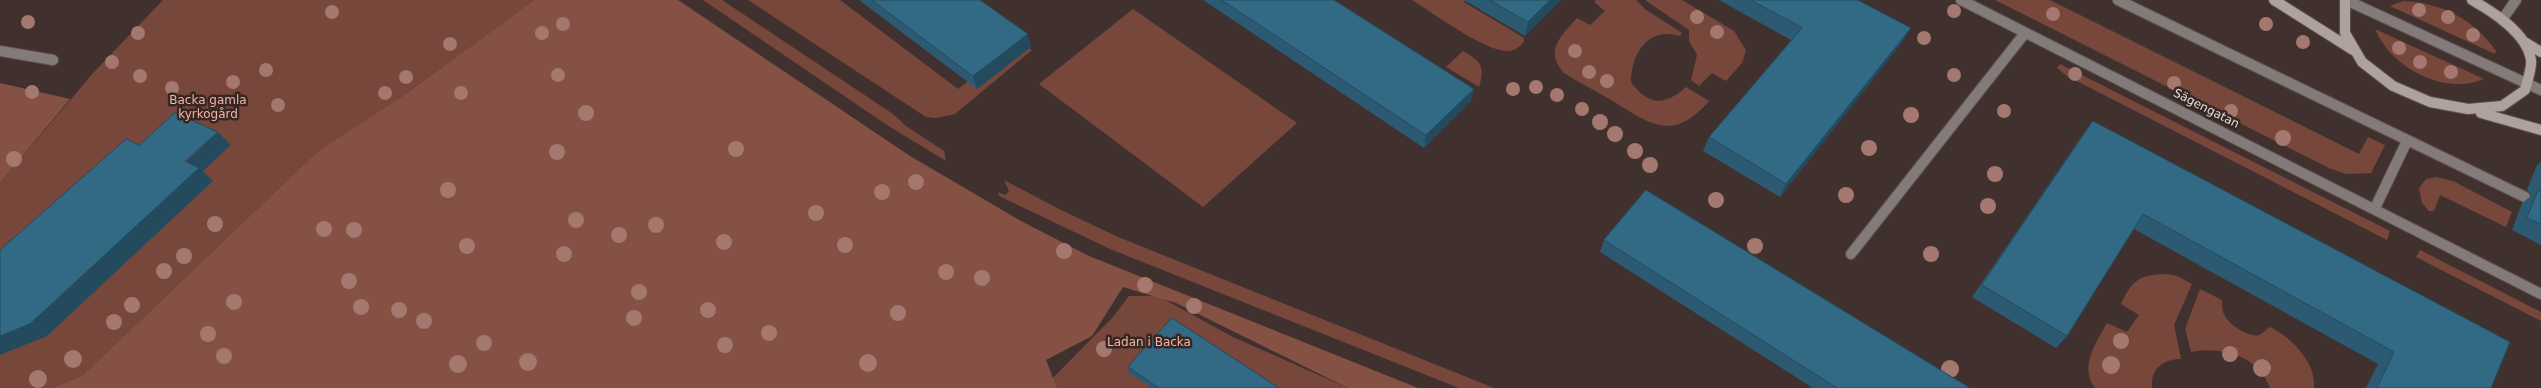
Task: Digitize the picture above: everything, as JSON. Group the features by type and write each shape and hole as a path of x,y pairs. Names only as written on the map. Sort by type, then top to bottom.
{"street":[{"name":"Sägengatan","path":"1961,0 2375,208 2541,294"},
{"path":"2118,0 2525,197"},
{"path":"2274,0 2355,51 2374,70 2405,91 2449,107 2471,110 2541,130"},
{"path":"2355,51 2342,24 2342,11 2346,0 2541,90"},
{"path":"2471,110 2492,109 2509,105 2523,97 2530,86 2533,72 2530,56 2520,39 2502,20 2472,0"},
{"path":"2502,20 2516,0"},
{"path":"1851,254 2025,33"},
{"path":"2520,39 2541,52"},
{"path":"0,50 54,60"},
{"path":"2375,208 2407,141"}],"green space":[{"name":"Backa gamla kyrkogård","path":"163,0 534,0 407,93 318,151 82,376 51,388 0,388 0,183 94,72"},
{"path":"703,0 722,0 893,114 906,126 944,151 946,161 887,125"},
{"path":"748,0 840,0 958,89 967,82 1029,48 1032,50 955,114 936,118 926,117"},
{"path":"1412,0 1465,0 1464,2 1524,38 1524,42 1510,51 1498,50 1473,39"},
{"path":"1596,0 1636,0 1645,9 1682,33 1680,36 1659,35 1650,39 1638,53 1634,62 1631,82 1644,96 1657,101 1671,98 1686,87 1709,101 1696,114 1684,122 1672,125 1650,122 1564,73 1555,58 1557,44 1565,31 1577,18 1590,25 1605,11 1594,2"},
{"path":"1645,0 1682,0 1734,31 1746,50 1742,63 1726,81 1712,73 1699,86 1691,80 1697,55 1689,41 1689,30"},
{"path":"1995,0 2050,0 2359,154 2368,137 2385,145 2371,173 2346,174 2329,168"},
{"path":"2403,1 2431,5 2456,15 2478,30 2496,51 2495,54 2390,6"},
{"path":"1133,9 1297,123 1203,207 1039,84"},
{"path":"2375,29 2484,79 2469,83 2453,84 2421,75 2393,56"},
{"path":"1463,51 1474,58 1480,65 1482,74 1479,87 1446,67"},
{"path":"2060,64 2390,231 2387,240 2067,76 2057,68"},
{"path":"2436,177 2453,181 2512,212 2506,227 2440,195 2434,211 2429,211 2422,203 2419,188 2426,179"},
{"path":"1004,180 1118,237 1494,388 1459,388 1110,249 999,196 998,192 1005,195 1009,191"},
{"path":"2420,250 2541,312 2541,321 2416,257"},
{"path":"2168,274 2177,276 2192,284 2174,325 2181,359 2175,359 2159,366 2153,375 2152,388 2095,388 2090,380 2089,363 2094,347 2107,323 2127,332 2139,315 2121,304 2129,289 2144,277"},
{"path":"2200,289 2222,300 2222,309 2227,320 2240,330 2251,335 2260,335 2270,327 2294,344 2307,360 2314,378 2314,388 2270,388 2265,377 2257,368 2238,356 2226,352 2191,352 2185,329"},
{"name":"Ladan i Backa","path":"1129,296 1158,296 1233,337 1348,388 1043,388 1113,317"}],"shaded area":[{"path":"534,0 678,0 910,156 1021,221 1089,256 1418,388 1348,388 1176,303 1123,287 1092,336 1046,360 1057,388 51,388 82,376 318,151 407,93"},
{"path":"0,83 70,99 0,183"}],"building":[{"path":"872,0 980,0 1028,34 973,76"},
{"path":"1222,0 1334,0 1474,89 1426,135"},
{"path":"1490,0 1550,0 1528,22"},
{"path":"1751,0 1858,0 1911,28 1786,184 1709,137 1802,28"},
{"path":"175,113 218,132 185,161 199,168 30,324 0,336 0,250 126,139 139,145"},
{"path":"2093,121 2510,342 2491,388 2377,388 2394,352 2143,214 2067,336 1982,285"},
{"path":"1646,190 1970,388 1837,388 1604,240"},
{"path":"2538,191 2541,191 2541,224 2527,218"},
{"path":"1172,318 1279,388 1159,388 1128,367"}]}
